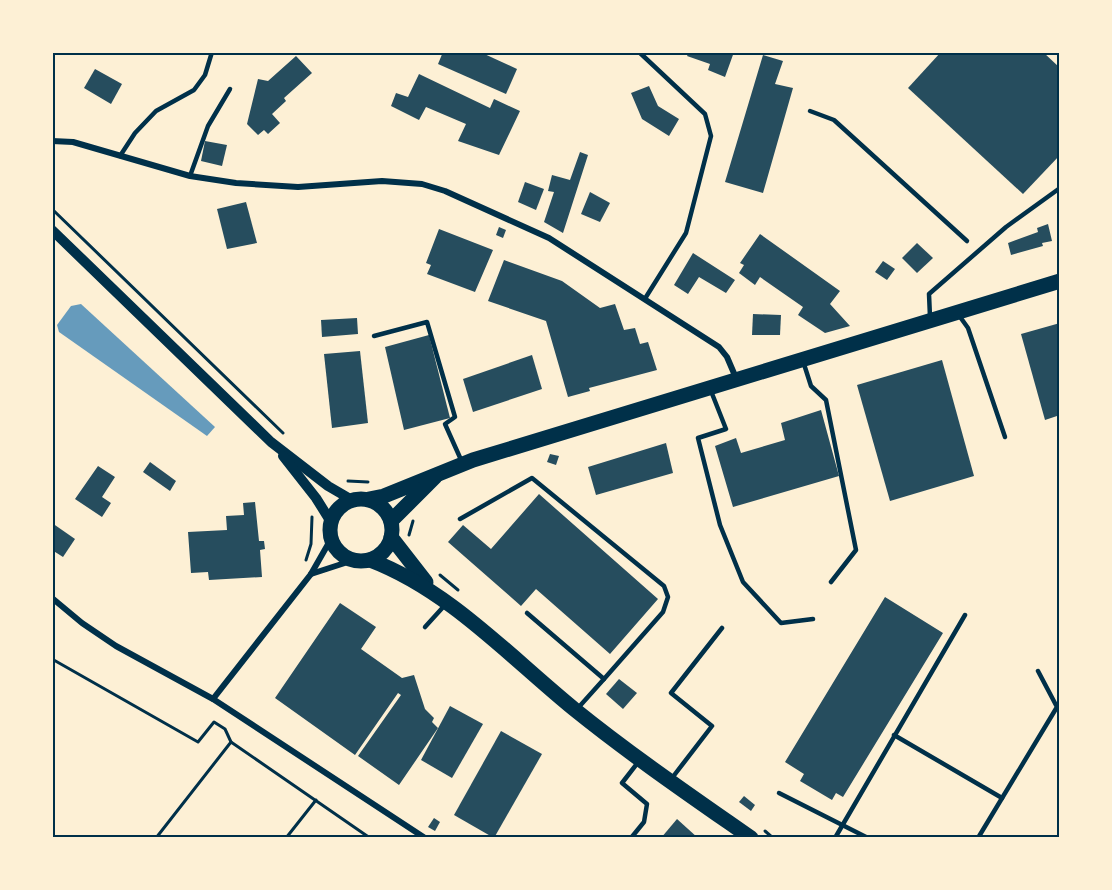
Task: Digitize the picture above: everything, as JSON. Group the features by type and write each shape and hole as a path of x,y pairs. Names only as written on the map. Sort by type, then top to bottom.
{"main road":[{"path":"757,834 670,780 641,759 576,710 431,590 398,571 370,560 354,560 339,552 331,539 331,522 338,508 352,500 369,499 435,477 463,464 709,386 1059,281"},
{"path":"391,521 435,477"},
{"path":"369,499 383,507 391,521 392,537 431,590"},
{"path":"370,560 384,551 392,537"}],"street":[{"path":"52,141 73,142 190,176 274,187 382,181 422,184 445,191 549,238 646,297 719,347 727,357 736,378"},
{"path":"52,230 268,439 328,486 352,500"},
{"path":"268,439 316,498 331,522"},
{"path":"213,699 310,574 331,539"},
{"path":"310,574 354,560"},
{"path":"52,598 82,623 116,646 213,699 425,837"}],"lane":[{"path":"120,156 135,133 156,111 194,90 205,75 212,52"},
{"path":"639,52 705,114 711,136 686,233 646,297"},
{"path":"190,176 208,126 230,89"},
{"path":"810,111 834,120 967,241"},
{"path":"931,320 929,294 1006,227 1059,188"},
{"path":"957,312 968,328 1005,437"},
{"path":"374,336 427,322 455,417 445,424 463,464"},
{"path":"803,358 811,386 826,400 856,550 831,582"},
{"path":"709,386 726,429 698,438 720,525 743,582 781,623 813,619"},
{"path":"460,519 532,478 664,586 668,597 663,612 576,710"},
{"path":"425,627 447,603"},
{"path":"527,613 604,679"},
{"path":"835,837 965,615"},
{"path":"670,780 712,726 670,693 722,628"},
{"path":"978,837 1057,706 1038,671"},
{"path":"894,735 1002,798"},
{"path":"631,837 644,822 647,804 622,783 641,759"},
{"path":"779,793 868,837"}],"path":[{"path":"52,209 290,440"},
{"path":"343,480 373,483"},
{"path":"409,505 413,523 409,532 412,542"},
{"path":"310,512 313,519 311,544 305,557 310,574"},
{"path":"439,573 464,596"},
{"path":"52,659 198,742 214,722 225,729 231,742 370,837"},
{"path":"156,837 231,742"},
{"path":"286,837 316,800"},
{"path":"757,834 773,837"}],"water":[{"path":"81,304 215,427 207,436 59,332 57,325 71,306"}],"building":[{"path":"443,52 480,52 517,69 506,94 438,64"},
{"path":"689,52 734,52 725,77 708,70 710,64 687,56"},
{"path":"941,52 1043,52 1060,68 1060,155 1023,194 908,88"},
{"path":"763,55 783,61 775,84 793,88 763,193 725,182"},
{"path":"296,56 312,73 284,98 286,101 272,114 280,123 268,134 264,130 258,135 247,124 258,79 268,81"},
{"path":"95,69 122,84 111,104 84,88"},
{"path":"419,74 490,108 494,99 520,111 499,155 458,141 466,124 426,107 419,120 391,106 396,93 408,97"},
{"path":"649,86 658,106 679,119 669,136 642,119 631,93"},
{"path":"205,141 227,145 222,166 201,161"},
{"path":"580,152 588,155 563,233 544,222 554,192 548,191 552,175 570,180"},
{"path":"525,182 544,189 536,210 518,202"},
{"path":"590,192 610,203 600,222 581,214"},
{"path":"246,202 257,243 227,249 217,209"},
{"path":"1048,224 1052,241 1042,243 1043,246 1011,255 1008,243 1038,232 1037,228"},
{"path":"499,227 506,230 503,238 496,235"},
{"path":"439,229 493,250 475,292 427,274 431,265 426,263"},
{"path":"760,234 840,291 830,304 850,326 825,333 798,315 803,307 760,277 755,285 739,273 744,265 740,263"},
{"path":"917,243 933,258 917,273 902,258"},
{"path":"693,253 735,280 726,293 699,277 688,294 674,285"},
{"path":"504,260 562,281 600,308 615,304 624,330 635,328 640,344 648,342 657,370 589,388 590,391 568,397 546,321 488,301"},
{"path":"883,261 895,269 887,280 875,272"},
{"path":"753,314 781,315 780,335 752,335"},
{"path":"357,318 358,334 322,337 321,320"},
{"path":"1060,323 1060,415 1045,420 1021,334"},
{"path":"429,335 450,418 404,430 385,347"},
{"path":"360,351 368,423 332,428 324,354"},
{"path":"532,355 542,389 473,412 463,379"},
{"path":"942,360 974,476 890,501 857,385"},
{"path":"821,410 839,476 733,507 715,446 736,438 741,453 785,440 781,423"},
{"path":"666,443 673,473 596,495 588,467"},
{"path":"550,454 559,456 556,465 547,462"},
{"path":"150,462 176,481 170,491 143,472"},
{"path":"98,466 115,477 102,497 111,503 102,517 75,499"},
{"path":"539,494 658,599 610,654 536,589 521,606 448,542 463,525 491,549"},
{"path":"255,502 259,541 264,541 265,549 260,550 262,577 209,580 208,572 191,573 188,532 227,530 226,516 244,515 243,503"},
{"path":"52,523 75,539 63,557 52,550"},
{"path":"885,597 943,633 843,797 836,793 832,800 800,781 804,774 785,762"},
{"path":"340,603 376,627 361,649 402,678 414,675 425,709 434,718 432,722 438,728 399,785 358,756 401,695 398,693 355,755 275,698"},
{"path":"619,679 637,693 623,709 606,694"},
{"path":"450,706 483,724 452,778 421,760"},
{"path":"501,731 542,754 494,838 454,815"},
{"path":"744,796 755,805 751,811 739,802"},
{"path":"434,818 440,822 435,831 428,827"},
{"path":"677,819 698,838 661,838"}]}
